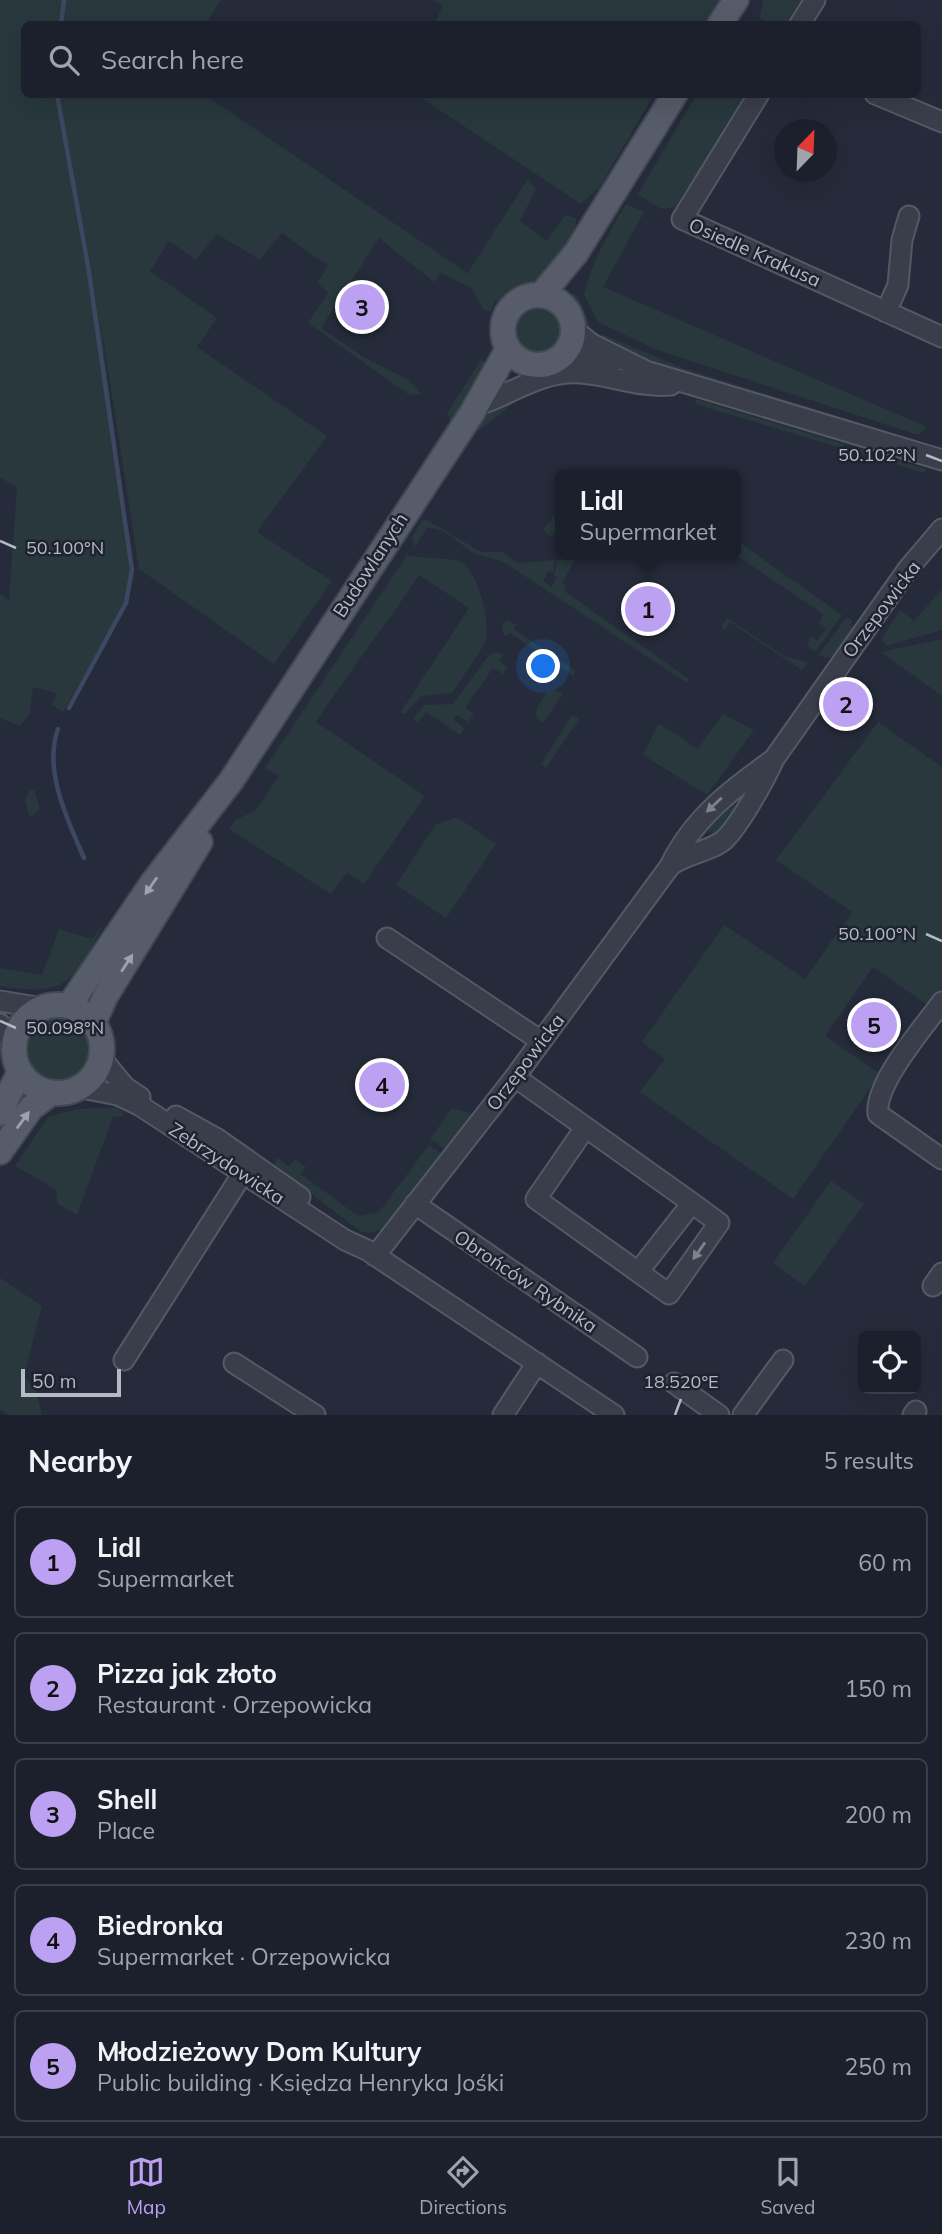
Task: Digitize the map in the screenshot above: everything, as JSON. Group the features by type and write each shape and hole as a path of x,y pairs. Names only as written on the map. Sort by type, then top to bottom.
{"main road":[{"path":"722,21 736,0"},
{"path":"552,299 576,253 673,98"},
{"path":"525,297 552,299 572,318 570,341 548,364 517,356 503,327 508,311 525,297"},
{"name":"Budowlanych","path":"69,1006 153,882 231,780 478,408 517,356"},
{"name":"Budowlanych","path":"94,1022 105,997 161,910 214,818 231,780"},
{"path":"69,1006 94,1022 101,1038 102,1059 96,1073 81,1088 68,1093 51,1093 35,1087 20,1071 14,1046 25,1020 43,1008 69,1006"},
{"path":"0,1112 20,1071"},
{"path":"0,1152 31,1108 51,1093"}],"street":[{"path":"802,21 815,0"},
{"name":"Osiedle Krakusa","path":"757,98 682,219 942,337"},
{"path":"885,98 942,122"},
{"path":"886,312 898,285 902,240 909,216"},
{"path":"570,341 592,344 646,371 942,460"},
{"path":"478,408 538,379 569,373 593,374 658,386 689,383"},
{"path":"911,451 942,471"},
{"name":"Orzepowicka","path":"670,866 686,855 724,840 749,787 774,759 908,569 942,529"},
{"name":"Orzepowicka","path":"371,1253 415,1204 515,1077 670,866 696,826 714,804 749,787"},
{"path":"696,826 700,837 710,846"},
{"path":"387,938 541,1041"},
{"path":"0,1001 43,1008"},
{"path":"942,1002 891,1075 879,1096 878,1114 942,1159"},
{"path":"0,1024 14,1046"},
{"name":"Zebrzydowicka","path":"102,1059 129,1090 236,1151 371,1253"},
{"path":"515,1077 719,1223 669,1294 536,1199 586,1128"},
{"name":"Zebrzydowicka","path":"81,1088 131,1101 345,1240 371,1253 614,1415"},
{"path":"124,1360 243,1173"},
{"path":"638,1272 692,1203"},
{"name":"Obrońców Rybnika","path":"415,1204 637,1357"},
{"path":"743,1415 783,1360"},
{"path":"234,1363 315,1415"},
{"path":"503,1415 537,1363"},
{"path":"674,1383 719,1415"}],"shaded area":[{"path":"0,0 221,0 208,21 21,21 21,98 50,98 50,101 51,98 209,98 466,272 466,275 528,179 536,189 520,221 547,241 565,215 576,218 575,234 584,224 533,290 518,295 500,308 502,305 495,301 490,312 483,309 472,289 442,273 434,282 379,238 321,328 365,358 409,380 422,395 408,394 308,323 328,293 317,283 328,266 282,233 260,260 217,234 196,260 169,241 150,271 217,318 197,347 327,436 257,532 332,581 274,664 139,569 100,318 132,570 126,603 63,712 52,705 57,693 33,687 30,713 20,726 0,718 0,594 9,600 17,488 0,477"},
{"path":"433,0 720,0 706,21 435,21 443,5"},
{"path":"763,0 804,0 793,21 766,21 760,18"},
{"path":"422,98 652,98 599,188 581,204"},
{"path":"694,98 750,98 675,207 661,209 638,194"},
{"path":"626,204 644,212 603,287 927,427 918,435 657,350 598,322 584,295 596,259"},
{"path":"571,293 577,295 593,332 590,338 576,317"},
{"path":"538,306 555,313 562,330 555,347 538,354 521,347 514,330 521,313"},
{"path":"602,334 683,368 931,445 932,450 643,362 597,343"},
{"path":"481,360 494,367 451,421 447,413"},
{"path":"521,397 479,431 475,426 497,404"},
{"path":"696,399 844,444 844,449 695,404"},
{"path":"857,448 926,469 925,473 855,452"},
{"path":"553,516 555,534 551,536 543,530"},
{"path":"427,520 481,552 502,552 518,563 555,560 553,572 548,572 543,581 551,587 557,578 554,576 557,560 575,560 562,583 566,586 564,591 689,679 687,683 508,565 475,553 442,531 427,528 415,547 412,537 422,521"},
{"path":"741,544 842,615 815,652 807,645 810,636 817,641 826,629 819,622 823,614 741,558"},
{"path":"407,555 456,560 467,567 482,599 487,634 474,662 452,693 421,696 405,714 400,713 469,608 419,575 316,722 425,796 364,884 347,873 331,894 229,829 235,820 255,811 279,776 265,768"},
{"path":"942,589 942,630 886,646 882,638 900,610 914,621"},
{"path":"847,617 853,621 850,625 855,628 836,657 825,658 819,654"},
{"path":"727,618 786,657 808,662 802,670 730,622 725,630 721,627"},
{"path":"507,620 516,625 514,629 576,671 573,676 510,633 504,636 502,624"},
{"path":"942,639 942,696 881,652"},
{"path":"496,652 504,654 499,661 507,667 503,674 493,668 465,708 474,714 468,722 457,715 454,720 464,728 460,735 426,712 418,722 413,719 425,705 453,704 488,656"},
{"path":"556,690 563,694 542,724 536,716 537,707 546,693"},
{"path":"723,714 754,730 707,795 643,755 659,723 698,749"},
{"path":"572,715 579,719 546,768 541,764"},
{"path":"878,722 942,767 942,995 929,1006 873,967 825,1036 880,1074 793,1199 640,1092 665,1059 642,1042 724,925 805,979 852,912 776,860"},
{"path":"30,790 34,790 40,808 33,816 29,815 25,800"},
{"path":"731,801 737,807 715,835 706,830"},
{"path":"457,817 496,844 446,918 396,885 435,825"},
{"path":"105,921 86,958 67,980 41,989 0,986 0,968 42,975 59,929 92,939"},
{"path":"53,1017 65,1017 82,1026 89,1037 89,1061 82,1072 65,1081 53,1081 41,1076 32,1067 27,1055 27,1043 32,1031 41,1022"},
{"path":"120,1107 124,1116 113,1117 77,1215 57,1203 56,1190 15,1166 48,1117 78,1109"},
{"path":"452,1108 473,1114 445,1149 430,1139"},
{"path":"429,1145 442,1154 381,1230 368,1233 360,1231 275,1166 276,1157 289,1166 295,1159 306,1167 301,1174 358,1216 379,1212"},
{"path":"831,1181 864,1204 805,1286 773,1263"},
{"path":"0,1278 42,1306 24,1376 35,1389 42,1415 9,1415 0,1409"}],"waterway":[{"path":"61,21 64,0"},
{"path":"58,98 88,266 132,570 126,603 69,708"},
{"path":"58,729 53,761 55,778 65,812 84,858"}],"place":[{"name":"Shell","path":"362,307"},
{"name":"Lidl","path":"648,609"},
{"name":"Pizza jak złoto","path":"846,704"},
{"name":"Młodzieżowy Dom Kultury","path":"874,1025"},
{"name":"Biedronka","path":"382,1085"}]}
